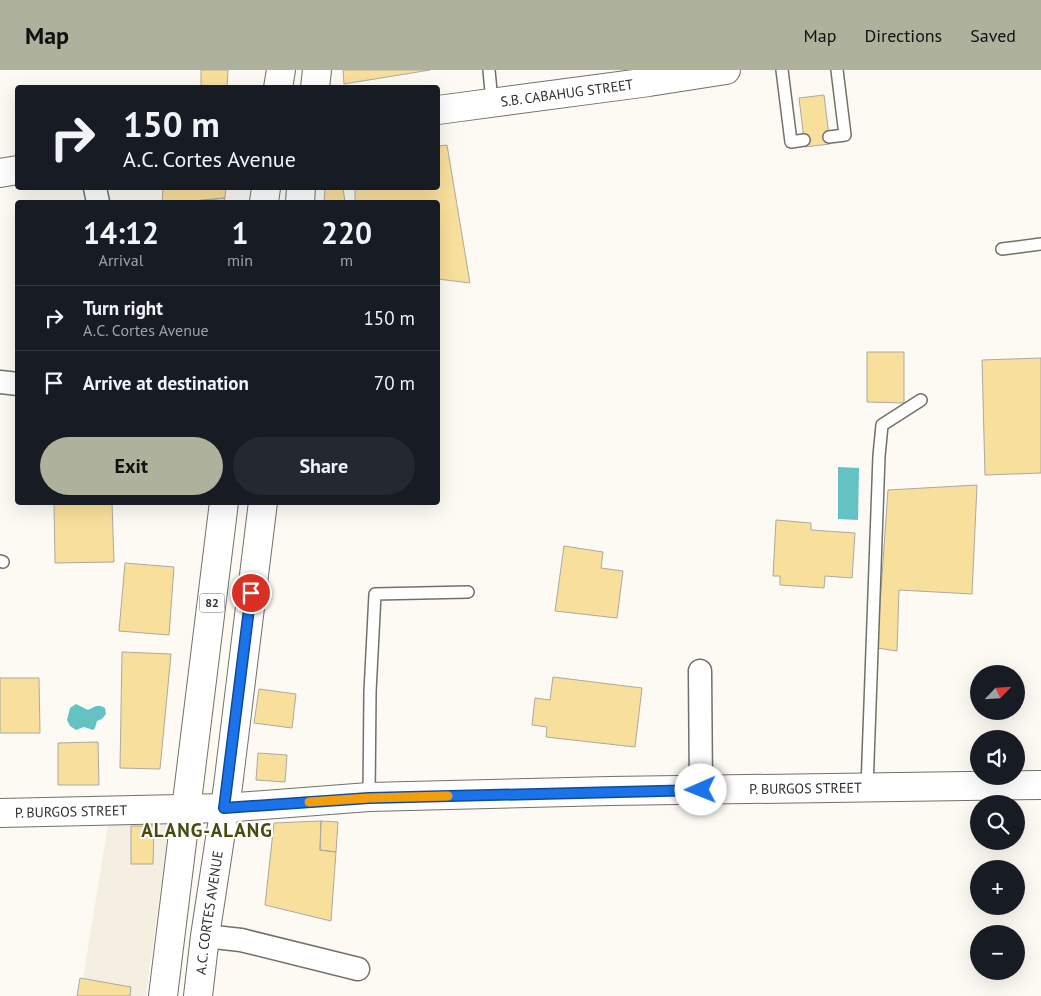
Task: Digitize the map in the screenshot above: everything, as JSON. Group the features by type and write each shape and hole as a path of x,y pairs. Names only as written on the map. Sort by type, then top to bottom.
{"street":[{"path":"278,85 281,70"},
{"path":"315,85 317,70"},
{"name":"S.B. CABAHUG STREET","path":"440,110 726,70"},
{"path":"0,173 15,170"},
{"path":"0,382 15,384"},
{"name":"82","path":"163,996 224,505"},
{"name":"A.C. CORTES AVENUE","path":"198,996 263,505"},
{"path":"700,671 701,790"},
{"name":"P. BURGOS STREET","path":"0,813 224,808 369,798 701,790 1041,785"},
{"path":"205,936 241,940 358,969"}],"lane":[{"path":"489,70 492,102"},
{"path":"782,70 792,142 804,140"},
{"path":"829,137 845,135 836,70"},
{"path":"1002,248 1041,244"},
{"path":"867,788 879,456 882,425 921,400"},
{"path":"369,798 370,692 376,594 468,592"}],"shaded area":[{"path":"164,818 168,833 146,996 80,996 109,819"}],"water":[{"path":"838,467 859,468 858,520 838,519"},
{"path":"76,704 88,710 100,706 105,708 106,714 97,721 93,730 84,727 76,730 70,726 67,720 70,708"}],"building":[{"path":"201,70 228,70 227,85 201,85"},
{"path":"343,70 430,70 344,84"},
{"path":"824,95 830,144 805,147 799,98"},
{"path":"447,145 470,283 440,279 440,200 355,200 355,190 440,190 440,146"},
{"path":"163,190 226,190 225,198 162,200"},
{"path":"325,190 343,190 345,200 324,200"},
{"path":"225,198 224,200 204,200"},
{"path":"867,352 904,352 904,403 867,402"},
{"path":"1041,358 1041,473 985,475 982,360"},
{"path":"977,485 972,594 899,590 897,651 877,648 888,490"},
{"path":"54,505 112,505 114,562 55,563"},
{"path":"776,520 811,523 811,530 855,533 852,578 825,576 824,588 780,585 780,576 773,576"},
{"path":"564,546 603,552 601,568 623,571 617,618 555,611"},
{"path":"125,563 174,567 169,635 119,631"},
{"path":"122,652 171,654 160,769 120,768"},
{"path":"553,677 642,688 635,747 546,737 547,727 532,725 535,698 550,700"},
{"path":"0,678 39,678 40,733 0,733"},
{"path":"259,689 296,694 292,728 254,723"},
{"path":"98,742 99,785 58,785 58,743"},
{"path":"258,753 287,755 285,782 256,780"},
{"path":"321,821 320,850 336,852 331,921 265,905 274,823"},
{"path":"321,821 338,822 336,852 320,850"},
{"path":"131,826 154,826 153,864 131,864"},
{"path":"80,978 131,987 130,996 77,996"}],"slow traffic":[{"path":"309,802 448,796"}],"district":[{"name":"ALANG-ALANG","path":"207,830"}],"route":[{"path":"251,593 224,808 369,798 701,790"}]}
